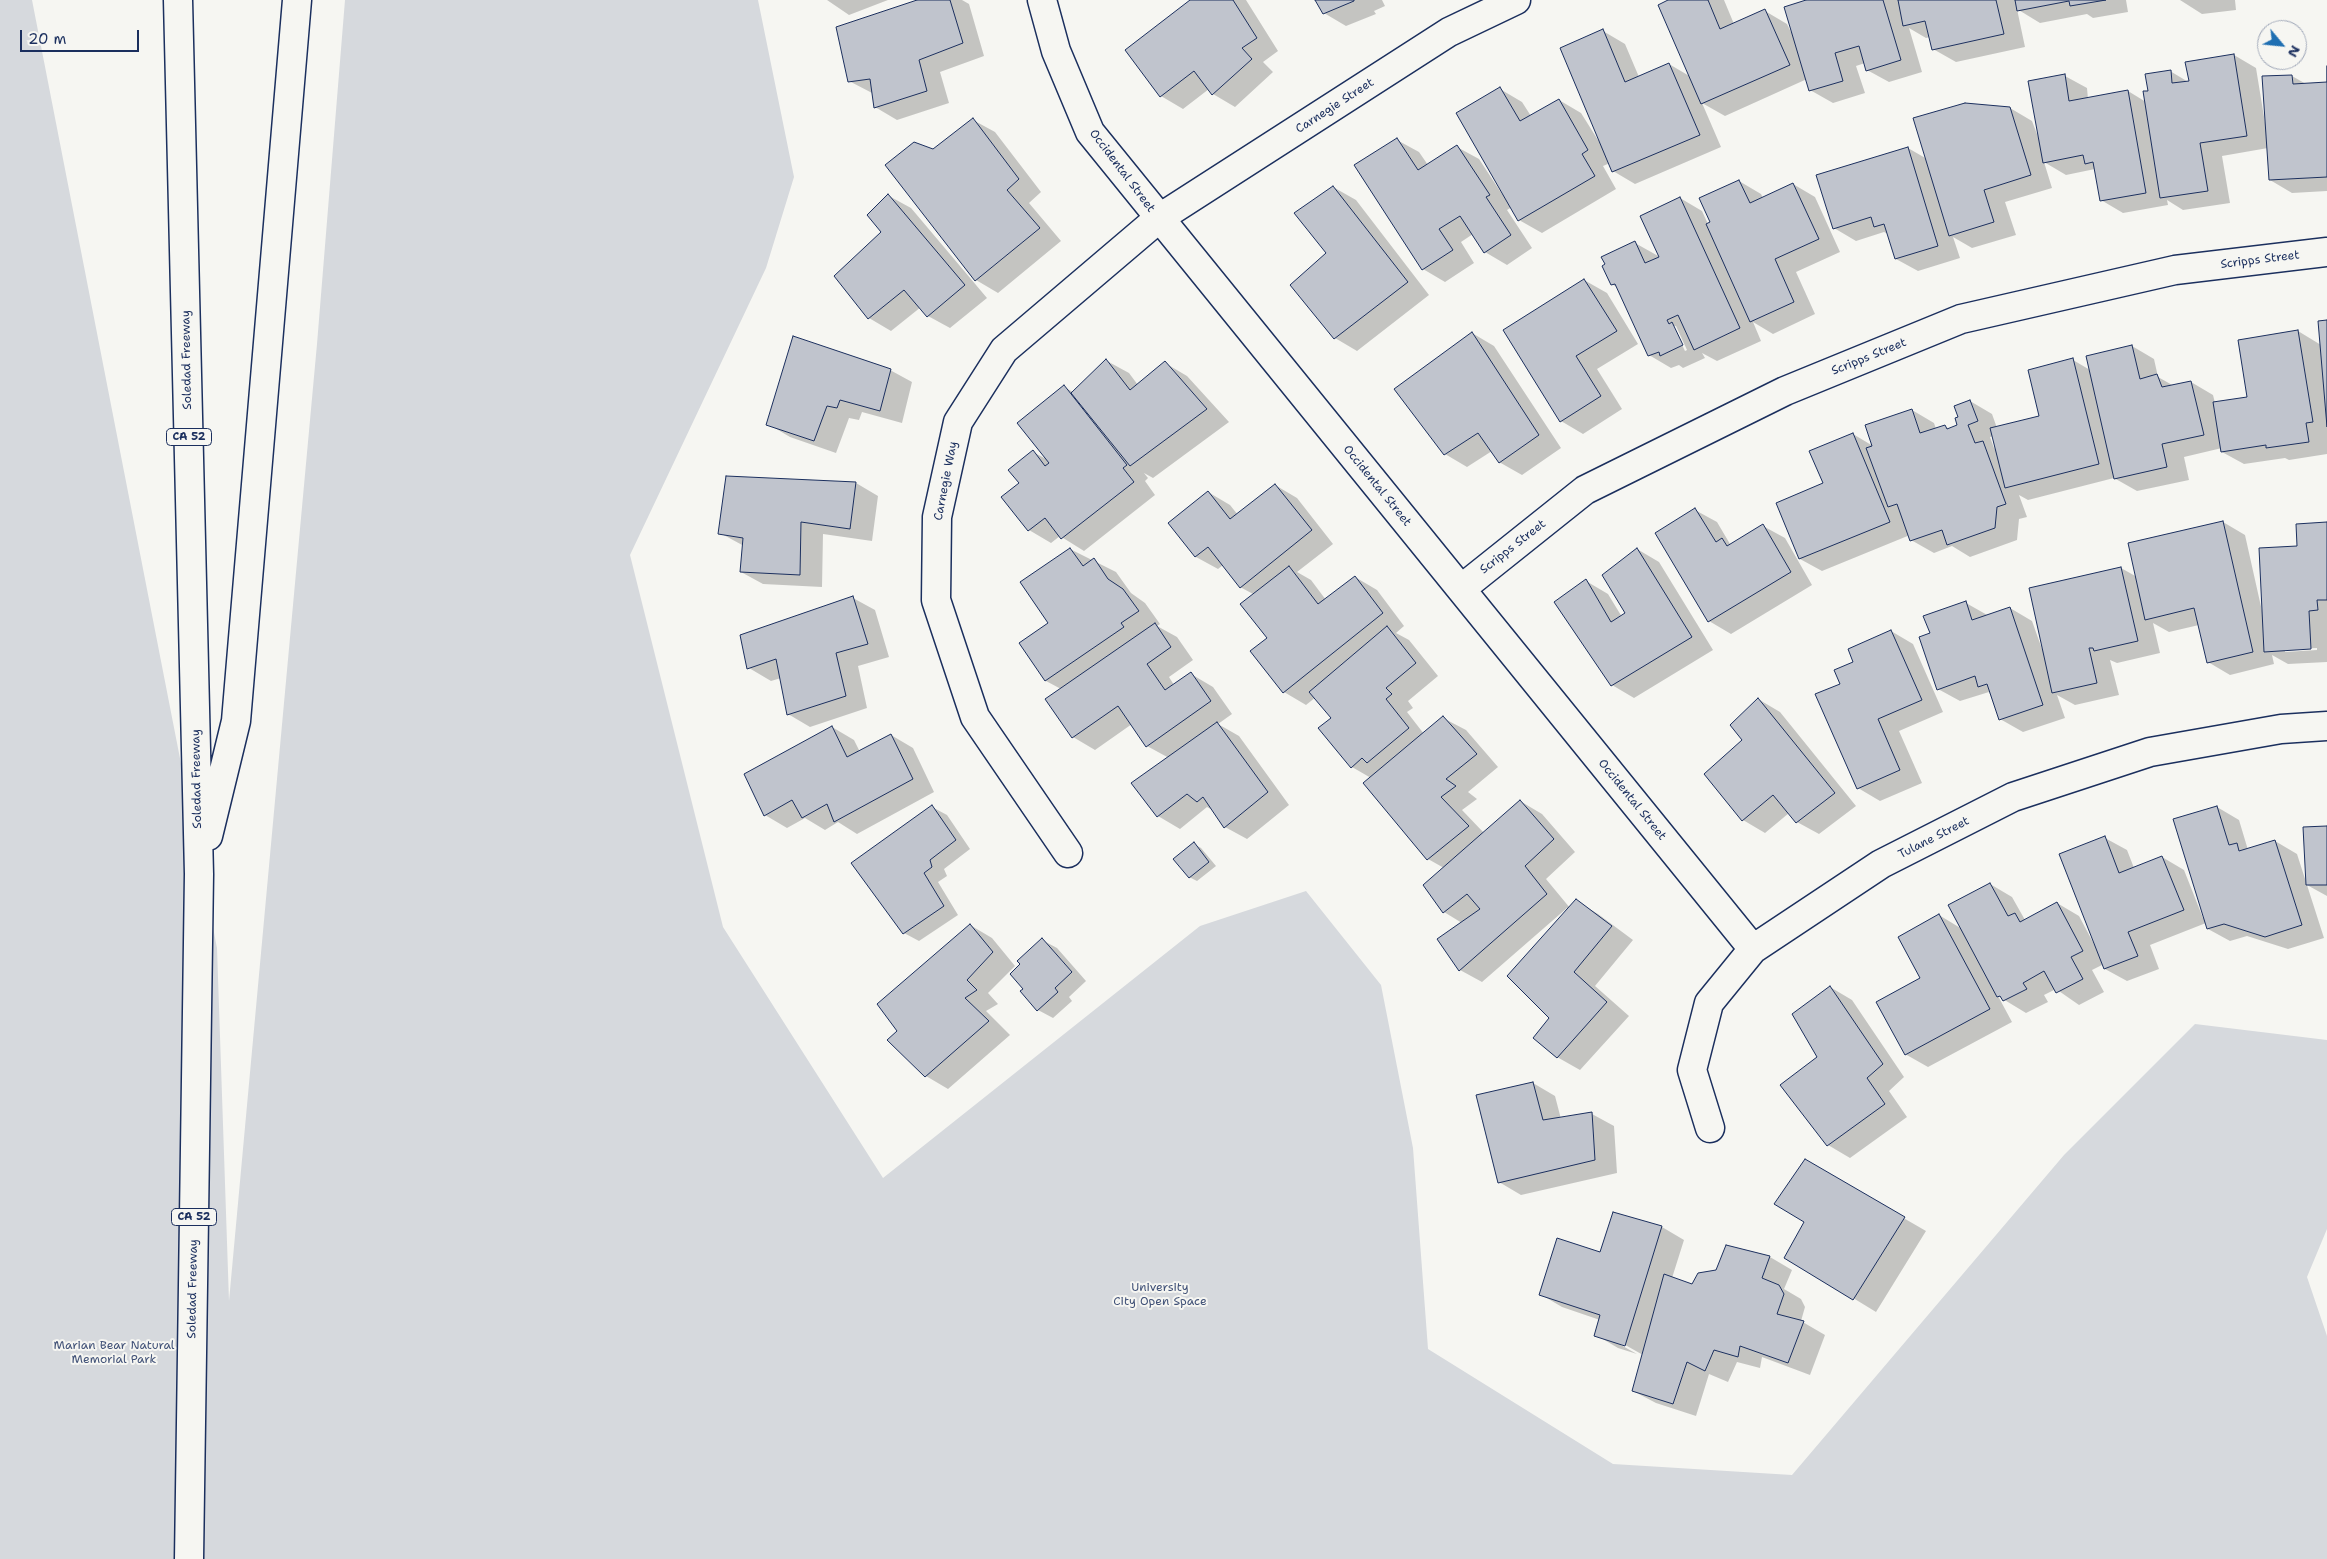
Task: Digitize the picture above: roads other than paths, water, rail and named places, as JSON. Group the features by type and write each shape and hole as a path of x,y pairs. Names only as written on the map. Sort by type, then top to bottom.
{"main road":[{"name":"Soledad Freeway","path":"178,0 199,874 189,1559"},
{"path":"199,874 236,721 297,0"},
{"name":"Occidental Street","path":"1042,0 1056,51 1090,132 1158,219 1753,949"},
{"name":"Carnegie Street","path":"1158,219 1449,32 1516,0"},
{"name":"Carnegie Way","path":"1068,853 975,717 936,600 937,517 958,422 1004,350 1158,219"},
{"name":"Scripps Street","path":"1461,589 1585,490 1785,390 1962,319 2175,270 2327,252"},
{"name":"Tulane Street","path":"1710,1128 1692,1070 1709,1003 1753,949 1882,864 2013,797 2150,752 2281,729 2327,726"}],"park label":[{"name":"University City Open Space","path":"1160,1295"},
{"name":"Marian Bear Natural Memorial Park","path":"114,1353"}]}
